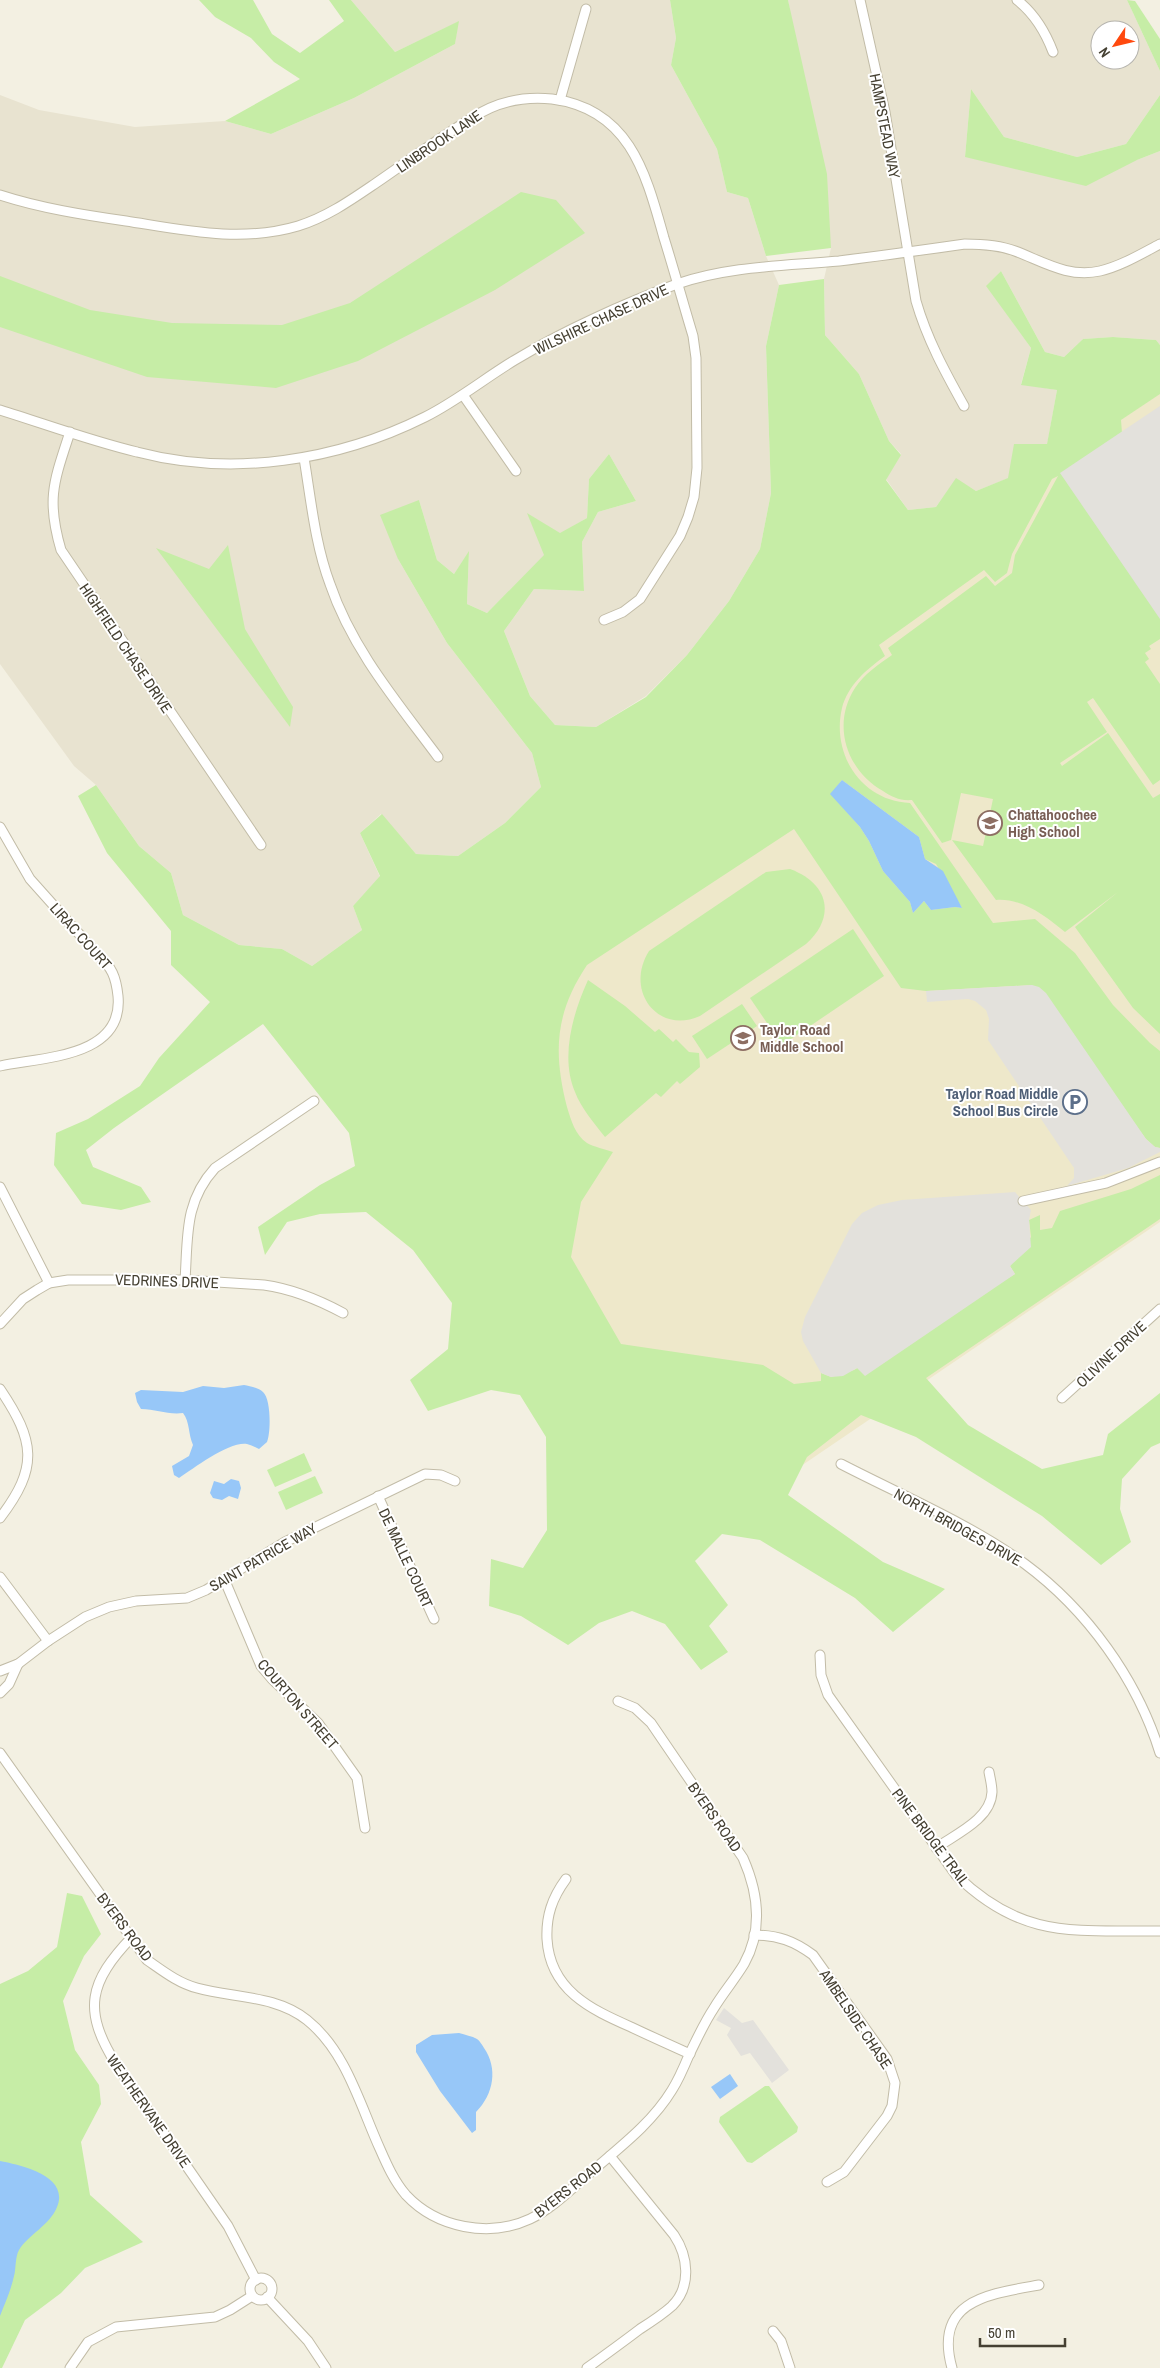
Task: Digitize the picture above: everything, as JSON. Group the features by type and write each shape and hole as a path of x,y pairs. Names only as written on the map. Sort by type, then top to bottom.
{"street":[{"name":"HAMPSTEAD WAY","path":"860,0 885,112 916,301 923,326 933,349 964,406"},
{"path":"1017,0 1029,9 1045,31 1053,52"},
{"path":"560,100 586,9"},
{"name":"LINBROOK LANE","path":"0,195 88,215 189,231 234,235 257,234 297,226 339,208 489,108 524,98 560,100 582,107 602,118 620,134 634,151 647,178 693,336 696,358 697,468 694,497 680,536 640,599 623,612 604,620"},
{"name":"WILSHIRE CHASE DRIVE","path":"0,410 138,453 188,462 247,464 304,458 344,449 384,435 425,417 548,341 678,284 743,269 908,252 965,244 985,244 1013,250 1059,270 1086,273 1112,267 1160,244"},
{"path":"463,395 516,471"},
{"name":"HIGHFIELD CHASE DRIVE","path":"70,432 55,478 52,498 53,524 61,550 262,845"},
{"path":"304,458 320,553 341,612 368,663 438,757"},
{"name":"LIRAC COURT","path":"0,827 30,879 97,954 110,965 116,978 119,1004 107,1034 91,1046 65,1055 0,1066"},
{"path":"185,1280 190,1212 195,1196 204,1180 215,1168 314,1101"},
{"path":"1023,1201 1106,1183 1160,1162"},
{"path":"0,1187 49,1283"},
{"name":"VEDRINES DRIVE","path":"0,1324 23,1299 49,1283 84,1278 185,1280 282,1287 316,1298 343,1313"},
{"name":"OLIVINE DRIVE","path":"1062,1398 1160,1309"},
{"path":"0,1389 22,1425 28,1454 21,1488 0,1518"},
{"name":"NORTH BRIDGES DRIVE","path":"841,1464 970,1531 1023,1563 1047,1581 1087,1622 1122,1671 1144,1711 1160,1753"},
{"name":"SAINT PATRICE WAY","path":"0,1671 18,1664 85,1617 109,1607 136,1601 187,1598 224,1581 285,1542 425,1474 441,1475 455,1481"},
{"name":"DE MALLE COURT","path":"378,1496 434,1620"},
{"path":"0,1577 48,1642"},
{"name":"COURTON STREET","path":"224,1581 261,1666 272,1679 318,1722 357,1778 365,1828"},
{"name":"PINE BRIDGE TRAIL","path":"820,1655 821,1675 828,1695 956,1875 976,1894 1000,1911 1024,1922 1064,1929 1160,1931"},
{"name":"SAINT PATRICE WAY","path":"0,1693 9,1684 18,1664"},
{"name":"BYERS ROAD","path":"0,1753 147,1960 171,1977 195,1988 267,2001 305,2018 323,2034 340,2060 392,2175 406,2195 423,2210 444,2221 468,2228 492,2229 514,2225 548,2209 641,2130 673,2089 713,2009 744,1964 754,1935 757,1914 756,1896 752,1877 743,1858 650,1723 635,1708 618,1701"},
{"path":"936,1848 977,1820 988,1809 992,1790 989,1772"},
{"path":"566,1879 552,1900 546,1930 551,1959 563,1984 577,1999 592,2010 690,2054"},
{"name":"AMBELSIDE CHASE","path":"754,1935 771,1935 786,1938 800,1945 813,1956 887,2059 892,2072 894,2095 887,2116 844,2172 827,2182"},
{"name":"WEATHERVANE DRIVE","path":"132,1937 115,1955 98,1983 94,2004 97,2027 103,2044 228,2226 256,2280"},
{"path":"587,2368 673,2305 682,2288 686,2274 686,2261 682,2247 610,2156"},
{"path":"264,2279 270,2284 271,2293 267,2297 259,2300 252,2296 250,2285 256,2280 264,2279"},
{"path":"952,2368 948,2337 960,2312 973,2301 988,2294 1038,2285"},
{"path":"70,2368 88,2342 116,2327 216,2317 252,2296"},
{"path":"267,2297 308,2341 326,2368"},
{"path":"773,2331 780,2341 790,2368"}],"shaded area":[{"path":"351,0 670,0 676,38 671,65 717,149 727,192 748,198 766,256 779,285 766,346 771,493 760,549 729,601 687,655 646,696 596,727 555,725 530,696 504,631 534,589 584,591 582,542 598,512 636,501 609,454 589,479 587,518 560,534 528,514 545,555 487,613 467,604 469,552 454,574 437,560 419,500 398,559 447,643 532,753 541,787 505,823 458,856 416,854 381,814 360,833 380,877 353,906 362,930 312,966 282,949 239,945 183,915 171,873 139,846 96,785 74,766 0,664 0,95 39,110 135,127 225,121 271,134 354,98 455,44 458,22 395,52"},
{"path":"788,0 1127,0 1136,20 1090,20 1090,70 1140,70 1140,28 1160,71 1160,95 1126,144 1077,157 1004,137 971,89 965,157 1137,160 1160,151 1160,345 1156,340 1113,337 1083,339 1064,357 1045,352 1001,271 987,286 1031,348 1021,384 1057,390 1047,445 1009,478 976,491 956,479 936,507 908,510 886,479 901,454 889,441 859,374 825,335 824,279 831,248"},
{"name":"Taylor Road Middle School","path":"1160,382 1160,1222 717,1523 325,964"},
{"path":"1160,406 1160,619 1060,473"},
{"name":"Taylor Road Middle School Bus Circle","path":"1032,985 1039,987 1046,993 1146,1139 1155,1147 1160,1148 1160,1152 1128,1168 1067,1186 1074,1178 1074,1168 988,1040 989,1019 986,1010 975,1001 968,999 927,1002 926,991"},
{"path":"1015,1192 1031,1210 1029,1220 1031,1247 1010,1266 1015,1274 865,1376 857,1368 843,1376 831,1377 821,1373 803,1341 801,1332 805,1317 852,1224 862,1213 878,1205 902,1200"},
{"path":"724,2008 742,2023 753,2020 789,2070 772,2083 750,2053 741,2056 727,2035 731,2028 716,2020"}],"green space":[{"path":"199,0 253,0 272,34 300,53 344,21 329,0 351,0 395,52 459,21 455,44 354,98 271,134 225,121 300,79 274,62 251,38 215,17"},
{"path":"670,0 788,0 827,174 831,248 766,256 748,198 727,192 717,149 671,65 676,38"},
{"path":"1127,0 1135,1 1160,39 1160,71 1140,28 1140,20 1136,20"},
{"path":"971,89 1004,137 1077,157 1126,144 1160,95 1160,151 1137,160 1086,186 965,157"},
{"path":"521,192 556,200 585,233 495,290 358,361 276,388 147,377 0,327 0,276 90,310 172,323 282,325 350,303"},
{"path":"1001,271 1045,352 1064,357 1083,339 1113,337 1156,340 1160,345 1160,394 1121,420 1122,433 1160,617 1160,639 1149,646 1151,649 1145,653 1149,659 1145,662 1160,684 1160,780 1153,785 1093,698 1087,702 1107,732 1060,763 1062,766 1108,733 1153,798 1160,794 1160,1034 1133,1008 1075,927 1118,892 1065,932 1033,909 1015,902 996,900 952,840 983,846 993,799 961,793 951,840 942,843 912,800 900,799 890,795 870,782 860,772 846,746 844,717 848,702 855,688 867,674 892,655 888,648 986,576 995,586 1012,573 1015,555 1058,476 1052,479 1012,554 1007,573 995,582 984,570 879,645 885,656 859,678 845,700 840,725 841,742 846,758 864,784 878,794 893,800 910,803 993,923 1035,919 1075,953 1113,1005 1160,1051 1160,1148 1155,1147 1146,1139 1032,985 926,991 901,988 794,829 587,965 576,983 568,1000 560,1033 560,1068 567,1107 574,1127 583,1140 613,1152 581,1202 571,1257 621,1344 763,1365 794,1384 821,1381 821,1373 831,1377 854,1370 1015,1274 1010,1266 1031,1237 1029,1220 1040,1215 1040,1230 1052,1228 1060,1211 1131,1189 1160,1175 1160,1219 926,1378 968,1425 1042,1469 1103,1455 1108,1434 1160,1393 1160,1443 1151,1447 1122,1479 1120,1509 1131,1542 1101,1565 1042,1516 916,1437 861,1415 807,1457 788,1495 883,1562 945,1589 893,1632 855,1598 760,1540 722,1534 695,1561 728,1605 709,1626 728,1652 701,1670 665,1624 632,1611 599,1623 568,1645 521,1616 489,1606 491,1559 523,1568 547,1530 546,1437 520,1395 491,1390 428,1411 410,1380 448,1349 452,1303 413,1250 366,1212 320,1214 287,1222 265,1255 258,1227 320,1185 355,1166 349,1133 263,1024 114,1128 86,1150 93,1167 141,1187 151,1202 121,1210 82,1204 54,1165 56,1133 88,1119 140,1086 159,1058 210,1002 171,965 171,931 107,853 78,796 96,785 139,846 171,873 183,915 239,945 282,949 312,966 362,930 353,906 380,876 360,833 382,814 416,854 458,856 505,823 541,787 532,753 447,643 398,559 380,515 419,500 437,560 454,574 469,551 467,604 487,613 544,555 527,513 560,533 587,518 589,479 609,454 636,501 598,512 582,542 584,591 534,589 504,631 530,696 555,725 596,727 646,697 687,655 729,601 760,549 771,493 766,346 779,285 824,279 825,335 859,374 889,441 901,455 886,480 908,510 936,507 956,478 976,491 1008,478 1014,444 1047,444 1057,390 1021,385 1031,348 986,286","holes":["842,780 919,837 925,859 936,864 962,908 931,910 924,901 913,913 910,902 883,871 860,827 831,794"]},
{"path":"228,545 245,629 293,707 290,727 156,548 209,569"},
{"path":"790,869 803,875 813,883 824,901 825,912 822,922 816,933 806,944 700,1016 685,1020 671,1019 659,1014 649,1006 643,994 641,981 642,966 649,951 766,872"},
{"path":"853,929 884,976 782,1045 750,998"},
{"path":"588,980 625,1006 655,1032 659,1029 673,1042 676,1039 689,1052 699,1053 700,1067 680,1084 677,1081 661,1097 656,1093 605,1137 588,1115 575,1092 569,1064 570,1035 573,1021"},
{"path":"742,1004 757,1026 707,1059 692,1036"},
{"path":"304,1453 312,1471 275,1487 267,1470"},
{"path":"315,1476 323,1493 286,1510 278,1492"},
{"path":"67,1893 82,1896 101,1934 84,1956 63,2001 75,2050 99,2085 101,2104 81,2142 90,2195 143,2242 85,2268 61,2293 25,2320 2,2368 0,2368 0,1984 28,1971 57,1947"},
{"path":"765,2086 769,2086 798,2127 797,2132 752,2163 747,2162 719,2122 720,2117"}],"water":[{"path":"842,780 919,837 925,859 943,871 962,908 931,910 924,901 913,913 910,902 883,871 860,827 830,794"},
{"path":"244,1385 259,1389 266,1396 270,1416 267,1442 259,1449 247,1444 231,1447 212,1456 179,1478 174,1475 172,1466 189,1456 193,1445 185,1417 183,1413 141,1409 135,1393 141,1390 183,1392 203,1386 224,1388"},
{"path":"231,1479 239,1481 241,1488 238,1499 229,1496 222,1500 213,1498 210,1493 214,1481 224,1484"},
{"path":"459,2033 477,2039 491,2064 492,2081 490,2089 487,2097 476,2112 476,2130 472,2133 440,2091 416,2052 416,2045 432,2035"},
{"path":"730,2074 738,2086 720,2099 711,2087"},
{"path":"0,2161 31,2169 41,2174 57,2187 59,2196 54,2213 19,2250 13,2281 0,2316"}],"place":[{"name":"Chattahoochee High School","path":"990,823"},
{"name":"Taylor Road Middle School","path":"743,1038"},
{"name":"Taylor Road Middle School Bus Circle","path":"1075,1102"}]}
